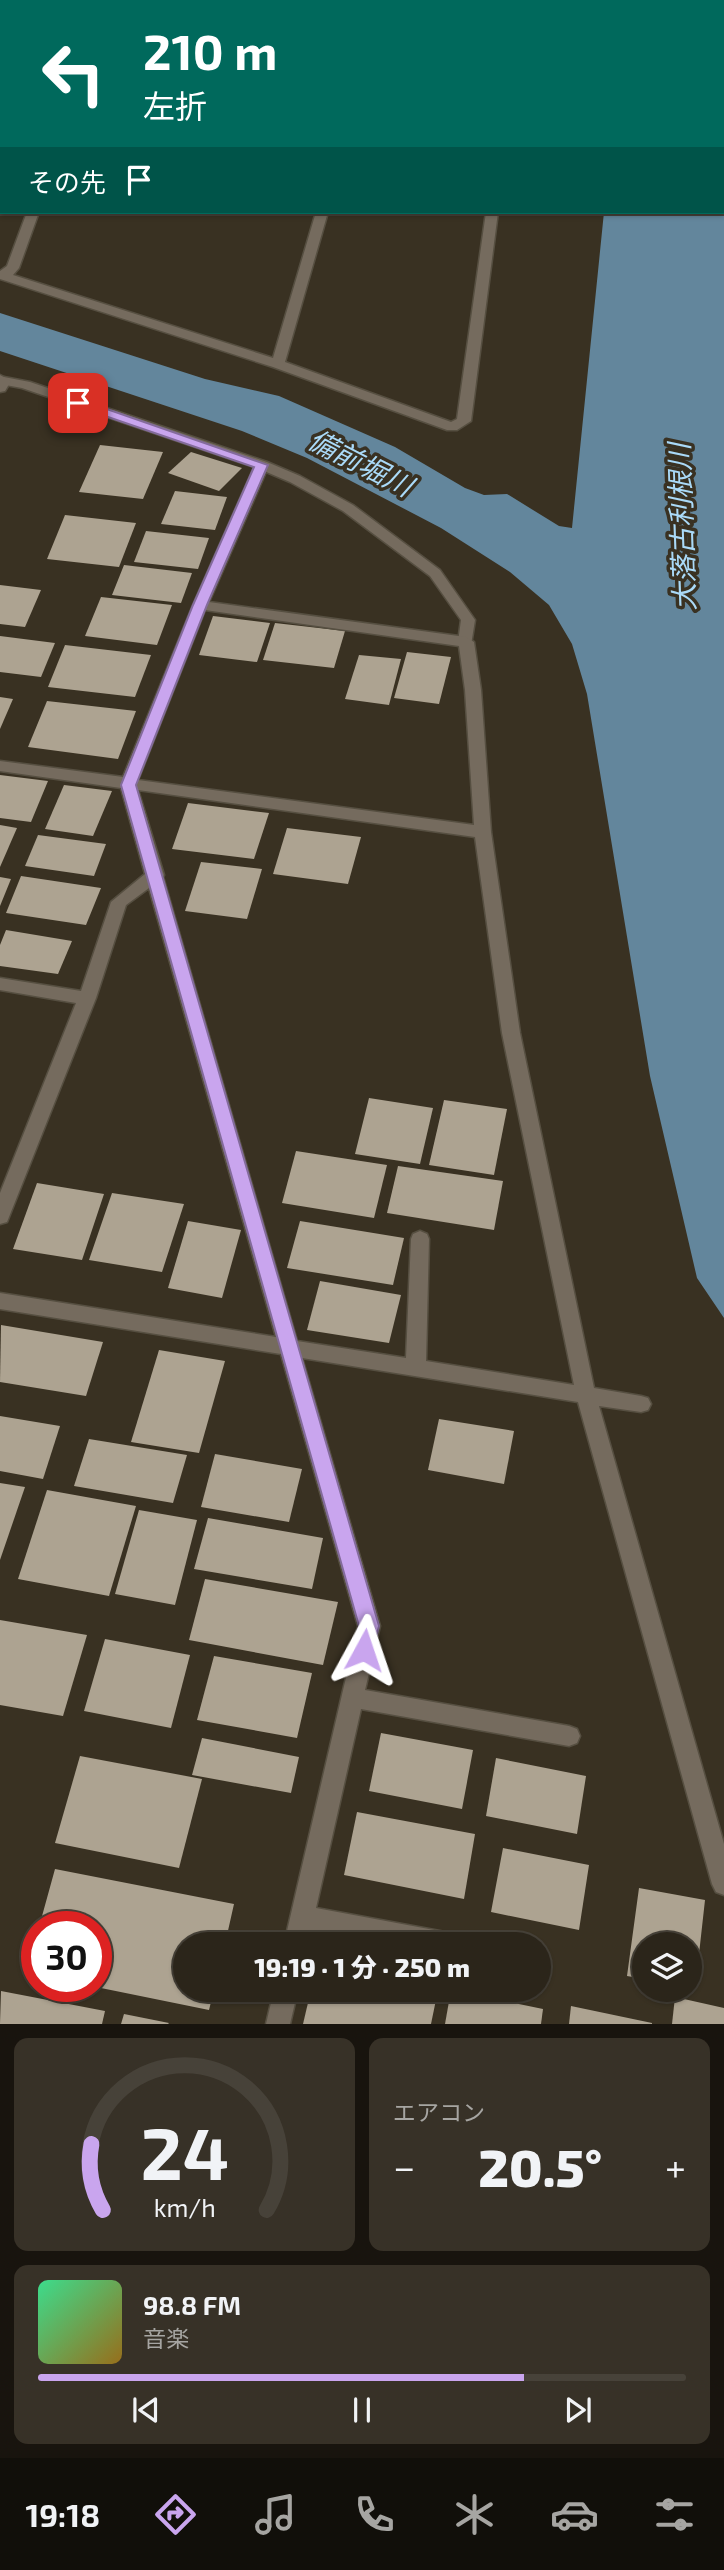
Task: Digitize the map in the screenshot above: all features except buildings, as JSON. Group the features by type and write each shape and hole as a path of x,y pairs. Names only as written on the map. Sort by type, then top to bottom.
{"street":[{"path":"2,276 13,268 32,214"},
{"path":"278,364 321,214"},
{"path":"2,276 278,364 452,427 464,421 492,214"},
{"path":"1,383 25,385 261,465 348,508 435,573 468,620 466,642 474,690 483,832 512,1033 586,1396 724,1884"},
{"path":"261,465 200,605 128,785 292,1349 369,1626 299,1932"},
{"path":"200,605 466,642"},
{"path":"0,766 483,832"},
{"path":"0,1217 87,998 119,902 156,876"},
{"path":"0,984 87,998"},
{"path":"415,1369 421,1239"},
{"path":"0,1301 641,1404"},
{"path":"353,1698 569,1736"},
{"path":"303,1917 382,1932"},
{"path":"278,2024 283,2002"}],"water":[{"path":"604,214 724,214 724,1318 697,1278 650,1076 587,694 572,644 549,605 510,572 441,528 307,458 242,431 0,351 0,313 205,379 279,396 395,447 465,488 484,495 507,494 559,526 572,528"}],"route":[{"path":"78,403 261,465 200,605 128,785 292,1349 369,1626 364,1650"}],"water label":[{"name":"備前堀川","path":"361,462"},
{"name":"大落古利根川","path":"681,527"}]}
